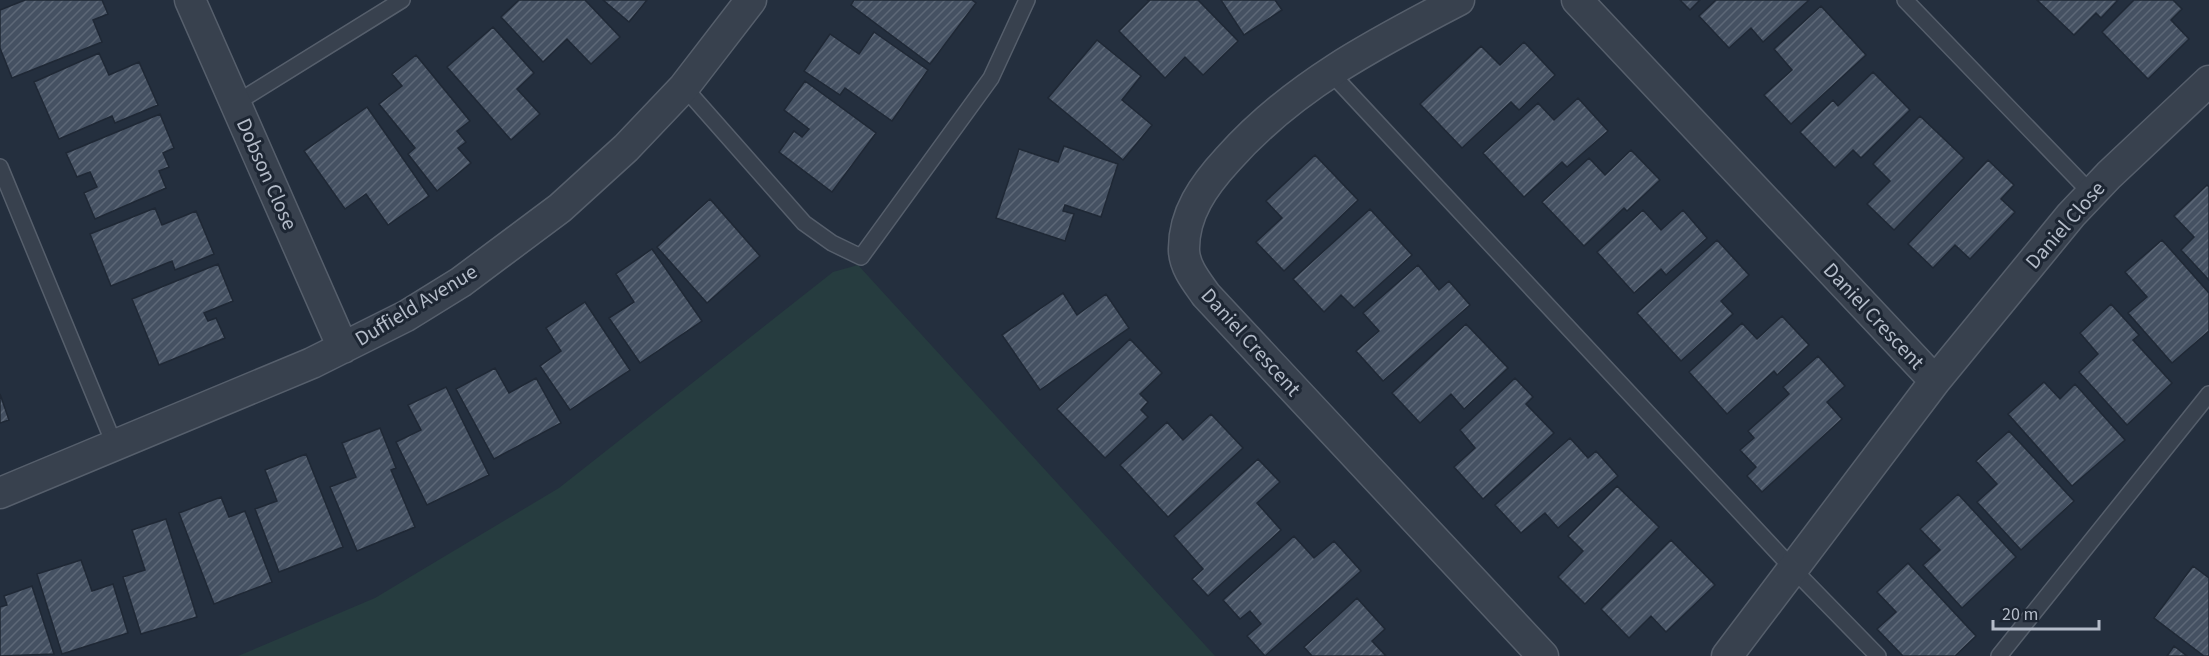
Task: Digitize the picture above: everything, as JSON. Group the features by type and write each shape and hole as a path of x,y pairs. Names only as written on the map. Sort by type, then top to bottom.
{"street":[{"name":"Dobson Close","path":"190,0 343,348"},
{"name":"Duffield Avenue","path":"0,493 343,348 406,316 461,282 514,244 592,180 626,148 684,87 751,0"},
{"name":"Daniel Crescent","path":"1459,0 1417,21 1330,72 1288,101 1248,137 1218,170 1194,204 1186,228 1184,253 1191,274 1212,302 1543,656"},
{"name":"Daniel Crescent","path":"1577,0 1935,381 1727,656"},
{"name":"Daniel Close","path":"1935,381 2070,215 2209,81"}],"lane":[{"path":"236,103 402,0"},
{"path":"684,87 804,223 832,243 861,257 991,78 1027,0"},
{"path":"1905,0 2091,193"},
{"path":"1330,72 1794,570 1878,656"},
{"path":"0,167 115,446"},
{"path":"1999,656 2209,394"}],"green space":[{"path":"858,265 1215,656 238,656 375,598 559,488 833,272"}],"building":[{"path":"25,0 102,0 108,14 93,20 102,42 12,78 0,48 0,10"},
{"path":"519,0 585,0 620,37 591,64 567,39 543,62 501,17"},
{"path":"603,0 647,0 629,22"},
{"path":"854,0 972,0 976,3 930,64 851,5"},
{"path":"1147,0 1198,0 1238,41 1203,75 1185,57 1165,78 1119,31 1149,1"},
{"path":"1221,0 1275,0 1282,10 1244,35"},
{"path":"1680,0 1700,0 1690,10"},
{"path":"1716,0 1809,0 1763,42 1751,28 1729,48 1699,16"},
{"path":"2037,0 2118,0 2101,18 2096,13 2074,35"},
{"path":"2134,0 2173,0 2182,9 2171,20 2189,39 2148,79 2102,32"},
{"path":"1821,6 1866,55 1791,124 1764,95 1792,70 1774,49"},
{"path":"493,27 534,73 517,89 540,114 511,140 447,67"},
{"path":"874,32 928,70 892,121 845,88 840,95 804,71 830,34 859,54"},
{"path":"1097,40 1141,76 1122,100 1152,125 1123,160 1048,98"},
{"path":"1524,42 1555,75 1519,110 1511,102 1462,148 1420,104 1481,46 1500,65"},
{"path":"99,53 109,75 139,62 158,105 115,123 112,116 59,139 34,82"},
{"path":"416,55 470,121 457,131 466,142 458,148 471,163 437,191 408,154 415,148 379,104 402,86 392,74"},
{"path":"1873,72 1910,110 1861,158 1853,150 1835,168 1800,132 1833,100 1838,106"},
{"path":"805,81 876,133 832,192 779,152 794,131 802,137 809,129 784,110"},
{"path":"1578,98 1608,131 1567,167 1562,162 1524,197 1483,153 1538,103 1554,120"},
{"path":"367,107 429,196 388,225 366,194 345,209 304,151"},
{"path":"160,114 174,148 163,153 169,167 159,171 166,188 95,219 84,193 97,187 90,172 77,177 66,153"},
{"path":"1920,116 1964,158 1894,230 1867,204 1890,181 1873,164"},
{"path":"1064,146 1118,164 1101,217 1065,205 1063,211 1074,214 1065,241 996,218 1019,149 1058,162"},
{"path":"1631,150 1660,180 1627,211 1624,208 1584,246 1542,202 1589,158 1605,175"},
{"path":"1315,155 1358,200 1284,271 1256,242 1282,218 1266,201"},
{"path":"1988,160 2014,185 2001,199 2015,212 1970,259 1955,245 1933,268 1908,244"},
{"path":"2207,185 2209,187 2209,280 2181,250 2194,237 2174,216"},
{"path":"710,199 760,256 707,303 657,247"},
{"path":"155,208 162,225 196,211 214,254 175,270 172,261 111,286 90,234"},
{"path":"1370,209 1412,255 1354,308 1341,295 1324,312 1293,279"},
{"path":"1643,210 1661,230 1683,210 1707,238 1666,275 1661,269 1634,293 1597,252"},
{"path":"1717,240 1749,275 1721,301 1733,314 1681,361 1637,313"},
{"path":"2162,240 2209,293 2209,331 2172,363 2128,313 2147,297 2125,272"},
{"path":"652,249 702,321 640,363 609,318 634,302 616,274"},
{"path":"218,264 233,301 204,313 208,321 216,318 225,338 159,365 132,299"},
{"path":"1418,265 1439,290 1449,281 1470,305 1383,381 1356,351 1379,331 1363,313"},
{"path":"1063,293 1077,315 1106,294 1129,328 1040,390 1002,335"},
{"path":"585,302 630,370 570,410 540,366 561,351 546,328"},
{"path":"2111,304 2139,335 2133,340 2172,383 2127,425 2079,372 2098,354 2080,333"},
{"path":"1782,316 1809,345 1777,375 1774,371 1727,414 1689,372 1742,323 1757,339"},
{"path":"1466,324 1508,368 1464,409 1451,394 1420,423 1392,393"},
{"path":"1130,339 1162,373 1140,394 1148,402 1141,410 1148,417 1105,458 1057,409"},
{"path":"1818,356 1845,386 1827,402 1842,419 1762,492 1747,476 1756,467 1740,450 1754,438 1748,431 1789,394 1783,387"},
{"path":"495,368 509,393 536,378 561,423 494,459 456,389"},
{"path":"1515,378 1533,397 1526,404 1554,433 1483,499 1454,467 1475,448 1460,430"},
{"path":"2044,382 2060,399 2075,384 2125,440 2072,486 2008,414"},
{"path":"446,387 489,475 427,505 396,442 421,430 408,405"},
{"path":"0,394 9,420 0,423"},
{"path":"1211,414 1243,448 1168,517 1120,465 1167,422 1183,440"},
{"path":"380,428 396,468 391,470 415,527 357,551 330,487 356,477 342,443"},
{"path":"2009,431 2074,501 2021,550 1977,502 1997,484 1976,461"},
{"path":"1570,438 1588,458 1596,451 1618,476 1558,528 1545,513 1521,533 1495,505"},
{"path":"306,454 343,547 279,572 255,509 277,501 265,470"},
{"path":"1258,459 1280,482 1257,503 1281,530 1208,596 1192,579 1203,569 1174,536"},
{"path":"1617,486 1659,527 1585,604 1558,577 1583,551 1568,536"},
{"path":"1958,494 2016,557 1962,608 1923,565 1940,550 1920,529"},
{"path":"221,497 229,517 245,511 272,582 214,604 179,513"},
{"path":"166,519 197,617 141,634 123,577 145,570 132,530"},
{"path":"1294,536 1314,558 1334,541 1361,571 1265,656 1247,636 1261,624 1250,611 1240,619 1223,600"},
{"path":"1671,540 1715,585 1666,632 1651,616 1629,638 1601,609"},
{"path":"81,560 92,591 113,584 128,633 62,654 37,574"},
{"path":"1908,563 1976,636 1955,656 1903,656 1877,629 1896,612 1877,592"},
{"path":"2193,566 2209,578 2209,656 2204,656 2154,618"},
{"path":"32,586 54,654 0,656 0,607 7,605 4,596"},
{"path":"1357,598 1385,629 1372,641 1386,656 1312,656 1304,647"},
{"path":"2174,646 2187,656 2167,656"}]}
